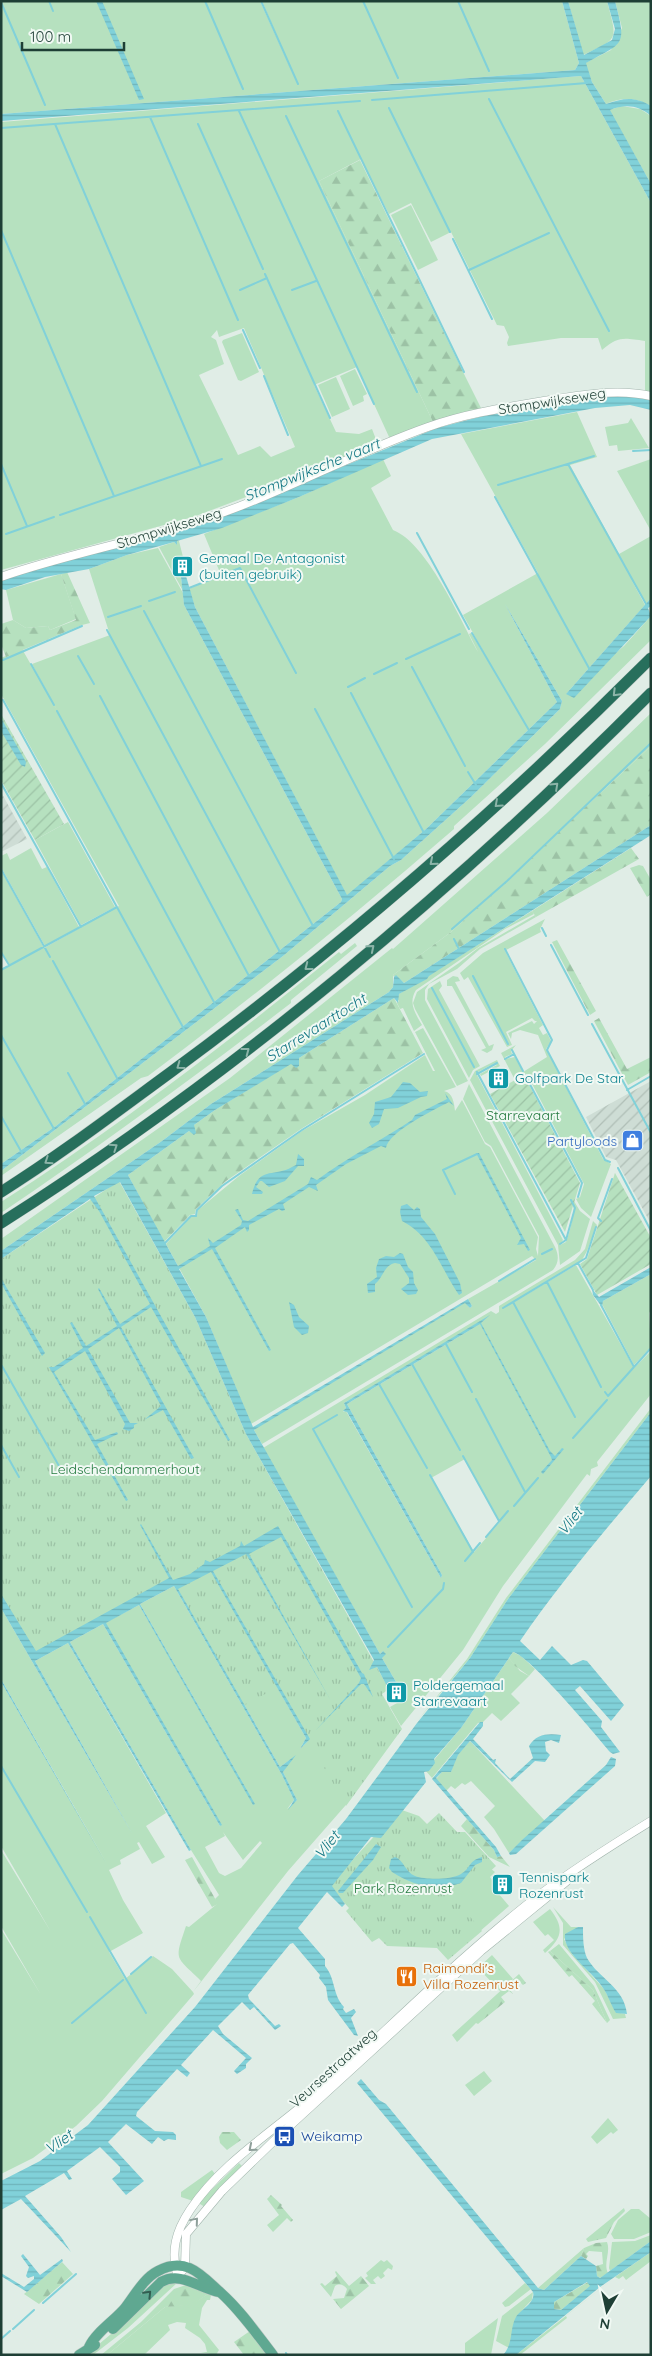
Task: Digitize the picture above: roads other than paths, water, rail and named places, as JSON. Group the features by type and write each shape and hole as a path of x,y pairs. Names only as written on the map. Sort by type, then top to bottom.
{"highway":[{"path":"1,1192 125,1106 237,1024 322,956 477,824 651,658"},
{"path":"1,1223 157,1118 253,1046 465,868 564,778 651,693"}],"main road":[{"path":"79,2355 123,2310 150,2276 160,2269 180,2266 196,2271 215,2285 219,2292 238,2310 273,2355"},
{"path":"88,2347 95,2345 161,2282 178,2277 208,2290 219,2292"}],"street":[{"name":"Stompwijkseweg","path":"1,576 42,563 106,548 204,520 395,440 464,416 594,393 627,392 651,396"},
{"path":"540,1899 597,1853 651,1821"},
{"path":"540,1899 587,1865 651,1827"},
{"name":"Veursestraatweg","path":"180,2266 174,2250 177,2234 190,2211 213,2182 312,2098 500,1926 540,1899"},
{"name":"Veursestraatweg","path":"178,2277 186,2234 222,2191 282,2133 540,1899"}],"water":[{"path":"96,1 102,1 144,99 139,100"},
{"path":"562,1 568,1 584,55 612,40 615,29 607,1 615,1 621,27 619,41 608,51 586,63 592,82 606,104 618,100 634,99 651,106 651,116 636,108 626,106 610,110 651,184 651,203 581,76 1,121 1,114 575,70 579,63"},
{"path":"613,395 651,399 651,410 630,405 595,408 432,439 299,497 222,528 177,541 177,545 174,542 127,555 89,569 45,577 6,590 1,589 1,580 40,567 154,538 207,522 437,428 491,414"},
{"path":"186,576 195,607 347,895 426,829 557,702 505,604 562,701 560,709 471,797 401,860 390,866 283,956 1,1171 1,1164 56,1126 341,902 342,899 184,605 181,577"},
{"path":"651,598 651,606 648,608 651,616 574,698 566,694"},
{"path":"1,718 26,762 25,767 21,765 1,731"},
{"path":"651,825 651,835 427,979 399,994 398,1003 394,998 299,1058 299,1066 296,1068 291,1064 215,1110 194,1125 196,1133 194,1135 189,1131 128,1175 178,1266 210,1246 208,1238 213,1243 241,1225 242,1221 235,1210 238,1209 243,1220 248,1221 308,1184 311,1177 317,1180 412,1120 415,1115 447,1099 445,1093 454,1106 449,1102 423,1116 395,1135 386,1148 381,1146 346,1164 316,1185 318,1191 309,1187 283,1204 285,1210 279,1209 249,1225 247,1232 245,1227 215,1248 271,1350 269,1351 212,1249 179,1269 206,1317 253,1427 468,1299 472,1306 470,1308 465,1303 254,1430 380,1654 383,1651 386,1654 382,1658 399,1687 390,1692 377,1667 369,1670 374,1660 246,1434 195,1317 120,1182 94,1196 230,1440 228,1441 151,1307 121,1327 194,1458 191,1459 163,1410 144,1420 161,1406 119,1328 88,1349 130,1423 138,1423 134,1425 134,1428 129,1431 123,1429 125,1424 85,1351 54,1372 95,1440 117,1432 118,1434 97,1444 128,1500 126,1501 49,1367 54,1367 83,1348 70,1323 72,1322 86,1346 117,1326 99,1288 120,1324 150,1304 99,1211 90,1199 1,1259 1,1251 162,1141 211,1104 389,992 393,987 396,975 404,983"},
{"path":"403,1082 410,1083 420,1092 428,1091 427,1096 398,1108 384,1109 379,1124 372,1128 369,1123 374,1114 375,1102 391,1097"},
{"path":"476,1153 479,1153 530,1250 528,1251 524,1244 517,1245 521,1238"},
{"path":"298,1154 304,1159 304,1166 298,1166 285,1181 269,1187 260,1181 256,1187 263,1192 262,1194 252,1194 255,1185 263,1176 296,1165"},
{"path":"407,1204 414,1210 417,1207 420,1209 421,1217 435,1234 460,1283 462,1293 459,1295 428,1244 412,1227 402,1221 401,1206"},
{"path":"400,1253 403,1254 408,1267 413,1272 414,1283 418,1290 416,1294 408,1295 401,1289 409,1283 409,1278 400,1264 395,1263 388,1266 375,1284 375,1292 368,1293 367,1284 377,1277 376,1268 379,1259 386,1256 394,1257"},
{"path":"651,1267 651,1274 603,1301 602,1307 593,1295 592,1289 599,1297"},
{"path":"1,1278 45,1353 42,1356 1,1283"},
{"path":"289,1302 294,1305 299,1317 309,1326 308,1333 302,1335 294,1327"},
{"path":"490,1315 481,1323 550,1451 555,1456 562,1448 564,1449 543,1474 541,1472 552,1460 551,1457 480,1324 347,1404 442,1575 441,1578 347,1412 343,1411 346,1408 344,1403"},
{"name":"Vliet","path":"651,1412 651,1476 567,1578 520,1641 540,1660 552,1646 571,1665 583,1660 587,1661 624,1705 611,1721 580,1686 575,1690 602,1721 601,1727 620,1752 613,1754 610,1752 547,1680 521,1656 513,1652 461,1728 434,1759 435,1763 429,1771 424,1772 426,1782 381,1838 371,1837 332,1886 345,1904 342,1907 327,1892 298,1928 325,1959 325,1966 331,1976 340,2002 344,2007 343,2009 346,2013 354,2009 356,2012 351,2018 358,2036 354,2035 328,2000 326,1987 319,1978 320,1975 293,1943 290,1944 248,1995 249,1999 275,2026 279,2024 281,2026 275,2030 254,2007 250,2010 242,2002 218,2026 223,2034 252,2058 246,2064 246,2068 237,2074 234,2071 246,2058 213,2030 181,2065 190,2073 187,2077 177,2069 137,2112 136,2116 155,2131 173,2132 176,2135 176,2140 168,2139 164,2141 158,2137 152,2144 126,2124 108,2142 144,2181 126,2195 112,2179 120,2172 120,2167 100,2147 67,2171 72,2179 69,2180 64,2173 25,2196 61,2237 71,2252 21,2199 1,2210 1,2181 40,2161 88,2125 195,2007 298,1875 346,1819 417,1723 470,1658 508,1599"},
{"path":"141,1524 173,1580 190,1574 204,1564 205,1560 210,1562 240,1546 241,1541 244,1546 278,1526 364,1674 373,1697 364,1684 361,1684 315,1731 359,1683 361,1678 281,1537 249,1554 331,1701 246,1554 213,1571 310,1739 300,1749 306,1738 211,1572 178,1589 280,1767 296,1755 283,1772 297,1800 288,1810 294,1800 282,1775 174,1586 140,1604 255,1804 253,1805 139,1605 106,1623 222,1825 220,1826 103,1624 70,1642 191,1850 189,1851 68,1643 35,1661 133,1835 1,1608 1,1594 36,1651 169,1578"},
{"path":"1,1679 107,1865 1,1682"},
{"path":"480,1722 483,1722 483,1726 473,1739 493,1760 496,1759 495,1763 510,1779 533,1758 529,1746 535,1739 547,1734 561,1735 559,1743 551,1740 545,1742 546,1751 550,1755 545,1762 535,1761 512,1782 470,1741 458,1755 451,1772 442,1772 436,1778 496,1847 501,1856 497,1857 494,1850 432,1779"},
{"path":"611,1757 616,1759 615,1766 516,1854 510,1855 509,1853 522,1840 606,1765"},
{"path":"376,1844 381,1847 373,1860 343,1893 339,1893 338,1891"},
{"path":"395,1857 415,1876 431,1879 456,1876 464,1872 477,1859 482,1857 482,1862 475,1865 461,1883 434,1887 408,1881 392,1872 389,1868 391,1859"},
{"path":"578,1927 583,1927 584,1947 587,1958 621,1997 627,2014 616,2013 599,1982 568,1948 565,1934"},
{"path":"361,2079 379,2100 386,2104 538,2288 544,2290 581,2256 596,2266 597,2276 600,2278 651,2241 651,2252 600,2287 516,2355 503,2355 509,2346 516,2317 530,2303 533,2292 357,2083","holes":["587,2282 590,2286 561,2310 554,2309 554,2302"]},
{"path":"23,2254 40,2275 62,2259 63,2261 27,2292 1,2276 1,2273 24,2287 34,2279 34,2276 28,2278 26,2276 29,2267 21,2256"}],"waterway":[{"path":"49,1 53,11"},
{"path":"205,1 243,89"},
{"path":"261,1 298,84"},
{"path":"363,1 398,78"},
{"path":"458,1 489,71"},
{"path":"1,2 45,105"},
{"path":"372,100 587,83"},
{"path":"489,99 609,331"},
{"path":"1,128 360,101"},
{"path":"389,108 450,232"},
{"path":"239,111 374,404"},
{"path":"338,111 464,372"},
{"path":"286,116 417,392"},
{"path":"150,117 238,320"},
{"path":"55,124 201,466"},
{"path":"198,124 263,269"},
{"path":"1,230 114,496"},
{"path":"469,270 549,233"},
{"path":"453,239 492,319"},
{"path":"265,274 330,418"},
{"path":"240,290 267,278"},
{"path":"292,290 316,281"},
{"path":"243,330 260,368"},
{"path":"264,376 288,435"},
{"path":"633,451 651,450"},
{"path":"498,485 594,456"},
{"path":"60,515 222,459"},
{"path":"1,464 27,526"},
{"path":"568,464 646,604"},
{"path":"495,497 590,670"},
{"path":"6,534 54,517"},
{"path":"417,533 469,629"},
{"path":"189,588 240,568 296,673"},
{"path":"149,601 175,592"},
{"path":"108,617 141,606"},
{"path":"144,611 313,926"},
{"path":"3,660 82,626"},
{"path":"107,630 280,952"},
{"path":"472,633 530,732"},
{"path":"406,659 460,634"},
{"path":"78,656 94,684"},
{"path":"374,674 397,663"},
{"path":"31,664 54,705"},
{"path":"412,667 465,766"},
{"path":"348,687 365,678"},
{"path":"351,693 424,833"},
{"path":"100,696 249,976"},
{"path":"3,700 184,1029"},
{"path":"315,709 394,859"},
{"path":"57,711 215,1004"},
{"path":"452,929 507,881 651,743"},
{"path":"468,772 476,785"},
{"path":"1,783 81,927"},
{"path":"1,869 50,957"},
{"path":"1,970 117,907"},
{"path":"542,928 546,936"},
{"path":"454,939 459,949"},
{"path":"551,945 588,1015"},
{"path":"505,949 552,1040 547,1050 605,1160 610,1162"},
{"path":"1,952 9,965"},
{"path":"53,961 117,1078"},
{"path":"473,976 508,1044"},
{"path":"432,988 474,1067"},
{"path":"592,1024 651,1133"},
{"path":"1,1035 54,1129"},
{"path":"512,1050 523,1071"},
{"path":"165,1243 191,1216 196,1216 197,1210 222,1186 302,1130 424,1054"},
{"path":"505,1059 514,1054"},
{"path":"477,1074 497,1063"},
{"path":"477,1072 566,1240"},
{"path":"68,1073 85,1104"},
{"path":"525,1075 582,1183 578,1197"},
{"path":"627,1090 651,1076"},
{"path":"1,1116 22,1153"},
{"path":"455,1194 443,1170 477,1154"},
{"path":"618,1168 651,1231"},
{"path":"601,1221 598,1218 612,1179"},
{"path":"560,1244 566,1240 575,1208 571,1200"},
{"path":"503,1308 586,1258 596,1227"},
{"path":"542,1254 552,1249"},
{"path":"499,1281 535,1259"},
{"path":"578,1263 593,1290"},
{"path":"547,1282 601,1387"},
{"path":"513,1302 575,1417"},
{"path":"601,1305 634,1367"},
{"path":"446,1344 472,1392"},
{"path":"605,1392 608,1396 651,1348"},
{"path":"412,1364 460,1450"},
{"path":"2,1366 59,1466"},
{"path":"379,1384 427,1468"},
{"path":"476,1399 525,1492"},
{"path":"573,1438 607,1400"},
{"path":"337,1415 313,1429 412,1607"},
{"path":"1,1445 19,1477"},
{"path":"463,1456 499,1521"},
{"path":"430,1475 473,1552"},
{"path":"514,1506 538,1478"},
{"path":"486,1537 508,1511"},
{"path":"465,1561 480,1543"},
{"path":"388,1647 443,1589 444,1583"},
{"path":"1,1766 87,1912"},
{"path":"90,1917 146,2013"},
{"path":"131,1974 151,1957"},
{"path":"72,2023 123,1980"},
{"path":"43,2303 76,2274"},
{"path":"13,2329 34,2310"},
{"path":"1,2339 10,2331"}],"place":[{"name":"Gemaal De Antagonist (buiten gebruik)","path":"183,566"},
{"name":"Golfpark De Star","path":"499,1078"},
{"name":"Partyloods","path":"633,1141"},
{"name":"Poldergemaal Starrevaart","path":"397,1693"},
{"name":"Tennispark Rozenrust","path":"503,1885"},
{"name":"Raimondi's Villa Rozenrust","path":"407,1976"},
{"name":"Weikamp","path":"285,2136"}],"water label":[{"name":"Stompwijksche vaart","path":"312,470"},
{"name":"Starrevaarttocht","path":"316,1028"}],"park label":[{"name":"Starrevaart","path":"523,1115"},
{"name":"Leidschendammerhout","path":"125,1469"},
{"name":"Park Rozenrust","path":"403,1888"}]}
